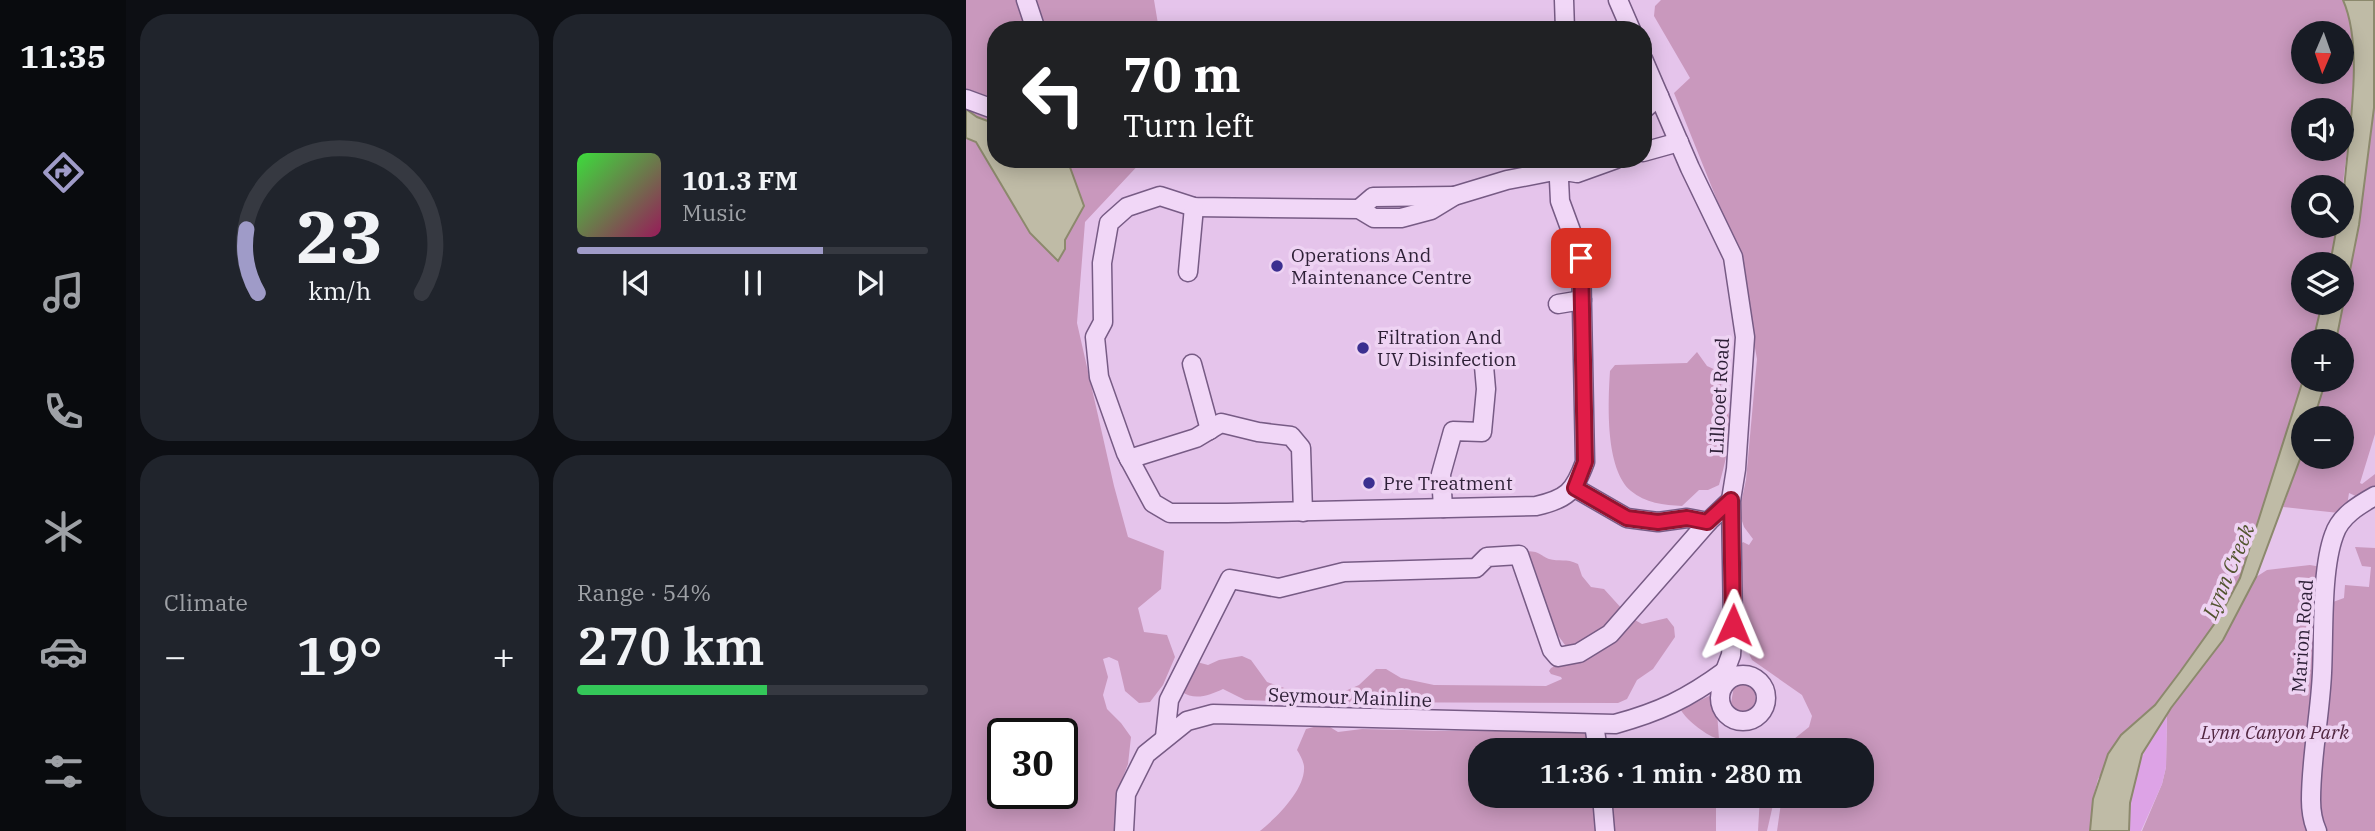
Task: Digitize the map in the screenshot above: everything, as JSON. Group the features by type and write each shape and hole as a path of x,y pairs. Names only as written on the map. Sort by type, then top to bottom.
{"street":[{"path":"1026,0 1032,21"},
{"path":"1564,0 1565,21"},
{"path":"1618,0 1627,21"},
{"name":"Lillooet Road","path":"1652,80 1733,257 1745,337 1736,469 1731,500 1733,625 1728,674"},
{"path":"1652,102 1659,96"},
{"path":"966,99 987,107"},
{"path":"1652,150 1679,142"},
{"path":"1544,168 1454,196 1373,197 1359,209 1194,207 1160,196 1127,207 1109,223 1102,263 1103,322 1094,337 1099,377 1129,459 1153,503 1170,513 1536,506 1556,502 1575,488 1585,462 1581,258 1560,201 1560,168"},
{"path":"1568,168 1577,173 1591,168"},
{"path":"1188,272 1194,207"},
{"path":"1558,304 1582,300"},
{"path":"1192,364 1210,430"},
{"path":"1443,508 1441,474 1453,431 1482,432 1486,389 1484,366"},
{"path":"1129,459 1196,438 1221,422 1258,432 1290,436 1301,448 1303,512"},
{"path":"1575,488 1627,518 1658,522 1687,518 1707,522"},
{"name":"Marion Road","path":"2317,831 2311,811 2328,556 2336,528 2359,505 2375,496"},
{"path":"1165,737 1169,700 1230,579 1279,588 1344,572 1476,568 1487,557 1519,555 1552,650 1558,657 1569,656 1598,643 1622,622 1707,522 1731,500"},
{"name":"Seymour Mainline","path":"1124,831 1126,794 1146,754 1187,721 1213,714 1615,724 1675,704 1728,674"},
{"path":"1594,724 1596,738"},
{"path":"1603,808 1605,831"}],"green space":[{"path":"966,0 1154,0 1158,21 987,21 987,168 1136,168 1085,222 1077,323 1128,537 1164,551 1161,589 1138,608 1144,632 1167,635 1175,657 1163,685 1150,702 1139,703 1125,691 1118,661 1109,657 1103,659 1108,677 1103,695 1107,709 1131,737 1128,764 1117,793 1117,831 966,831"},
{"path":"1661,0 2343,0 2350,21 2291,21 2291,84 2353,84 2353,98 2291,98 2291,161 2346,161 2344,175 2291,175 2291,238 2335,238 2332,252 2291,252 2291,315 2319,315 2316,329 2291,329 2291,392 2299,392 2295,406 2291,406 2291,418 2240,578 2220,616 2155,705 2140,717 2098,779 2090,831 1777,831 1780,808 1874,808 1874,738 1795,738 1809,727 1812,716 1802,695 1752,660 1737,624 1738,547 1743,542 1749,545 1753,539 1744,527 1739,512 1746,480 1757,359 1737,250 1674,93 1690,78 1654,16 1655,6"},
{"path":"2375,90 2375,434 2360,483 2375,474 2375,490 2360,498 2349,493 2347,506 2339,513 2283,507 2297,469 2354,469 2354,406 2318,406 2322,392 2354,392 2354,329 2338,329 2341,315 2354,315 2354,252"},
{"path":"1697,352 1707,366 1718,371 1722,382 1719,393 1725,401 1730,424 1719,485 1708,490 1699,490 1682,506 1649,501 1631,491 1616,467 1610,435 1610,371 1615,365 1687,363"},
{"name":"Lynn Canyon Park","path":"2355,547 2375,548 2375,831 2142,831 2162,784 2166,767 2167,714 2223,640 2256,577 2267,570 2310,565 2321,567 2333,602 2344,598 2345,585 2369,587 2371,567 2362,566"},
{"path":"1527,551 1549,559 1578,564 1582,576 1591,587 1604,589 1623,610 1591,639 1568,649 1548,622"},
{"path":"1667,618 1674,627 1675,637 1653,669 1637,680 1627,699 1618,703 1298,702 1245,700 1223,689 1197,697 1182,692 1197,662 1208,665 1242,656 1251,660 1267,682 1293,691 1343,692 1359,685 1376,669 1386,669 1401,678 1434,685 1546,686 1562,679 1551,674 1551,668 1622,632 1635,620 1642,624"},
{"path":"1746,681 1754,688 1757,706 1750,715 1738,715 1730,709 1734,686"},
{"path":"1711,695 1717,712 1719,738 1698,728 1681,710"},
{"path":"1526,719 1588,732 1588,738 1468,738 1468,808 1716,808 1716,831 1260,831 1281,811 1300,784 1304,766 1297,750 1306,729 1325,724 1338,732 1362,729 1484,730"},
{"path":"1759,808 1772,808 1767,831 1758,831"}],"sand":[{"path":"2167,714 2166,767 2162,784 2141,831 2129,831 2133,784 2143,755"}],"shaded area":[{"path":"2343,0 2374,0 2374,108 2359,225 2354,252 2332,252 2335,238 2354,238 2354,175 2346,175 2347,161 2354,161 2354,21 2349,21"},
{"path":"966,109 987,121 987,161 976,142 966,138"},
{"path":"991,168 1070,168 1084,206 1065,240 1065,249 1058,261 1030,233"},
{"path":"2319,315 2341,315 2338,329 2316,329"},
{"path":"2299,392 2322,392 2318,406 2295,406"},
{"path":"2291,418 2291,469 2296,469 2256,577 2223,640 2171,708 2142,754 2130,803 2129,831 2090,831 2093,799 2108,754 2121,735 2155,705 2180,672 2220,616 2240,578"}],"place":[{"name":"Operations And Maintenance Centre","path":"1277,266"},
{"name":"Filtration And UV Disinfection","path":"1363,348"},
{"name":"Pre Treatment","path":"1369,483"}],"route":[{"path":"1581,258 1585,462 1575,488 1627,518 1658,522 1687,518 1707,522 1731,500 1733,625"}],"water label":[{"name":"Lynn Creek","path":"2228,571"}]}
